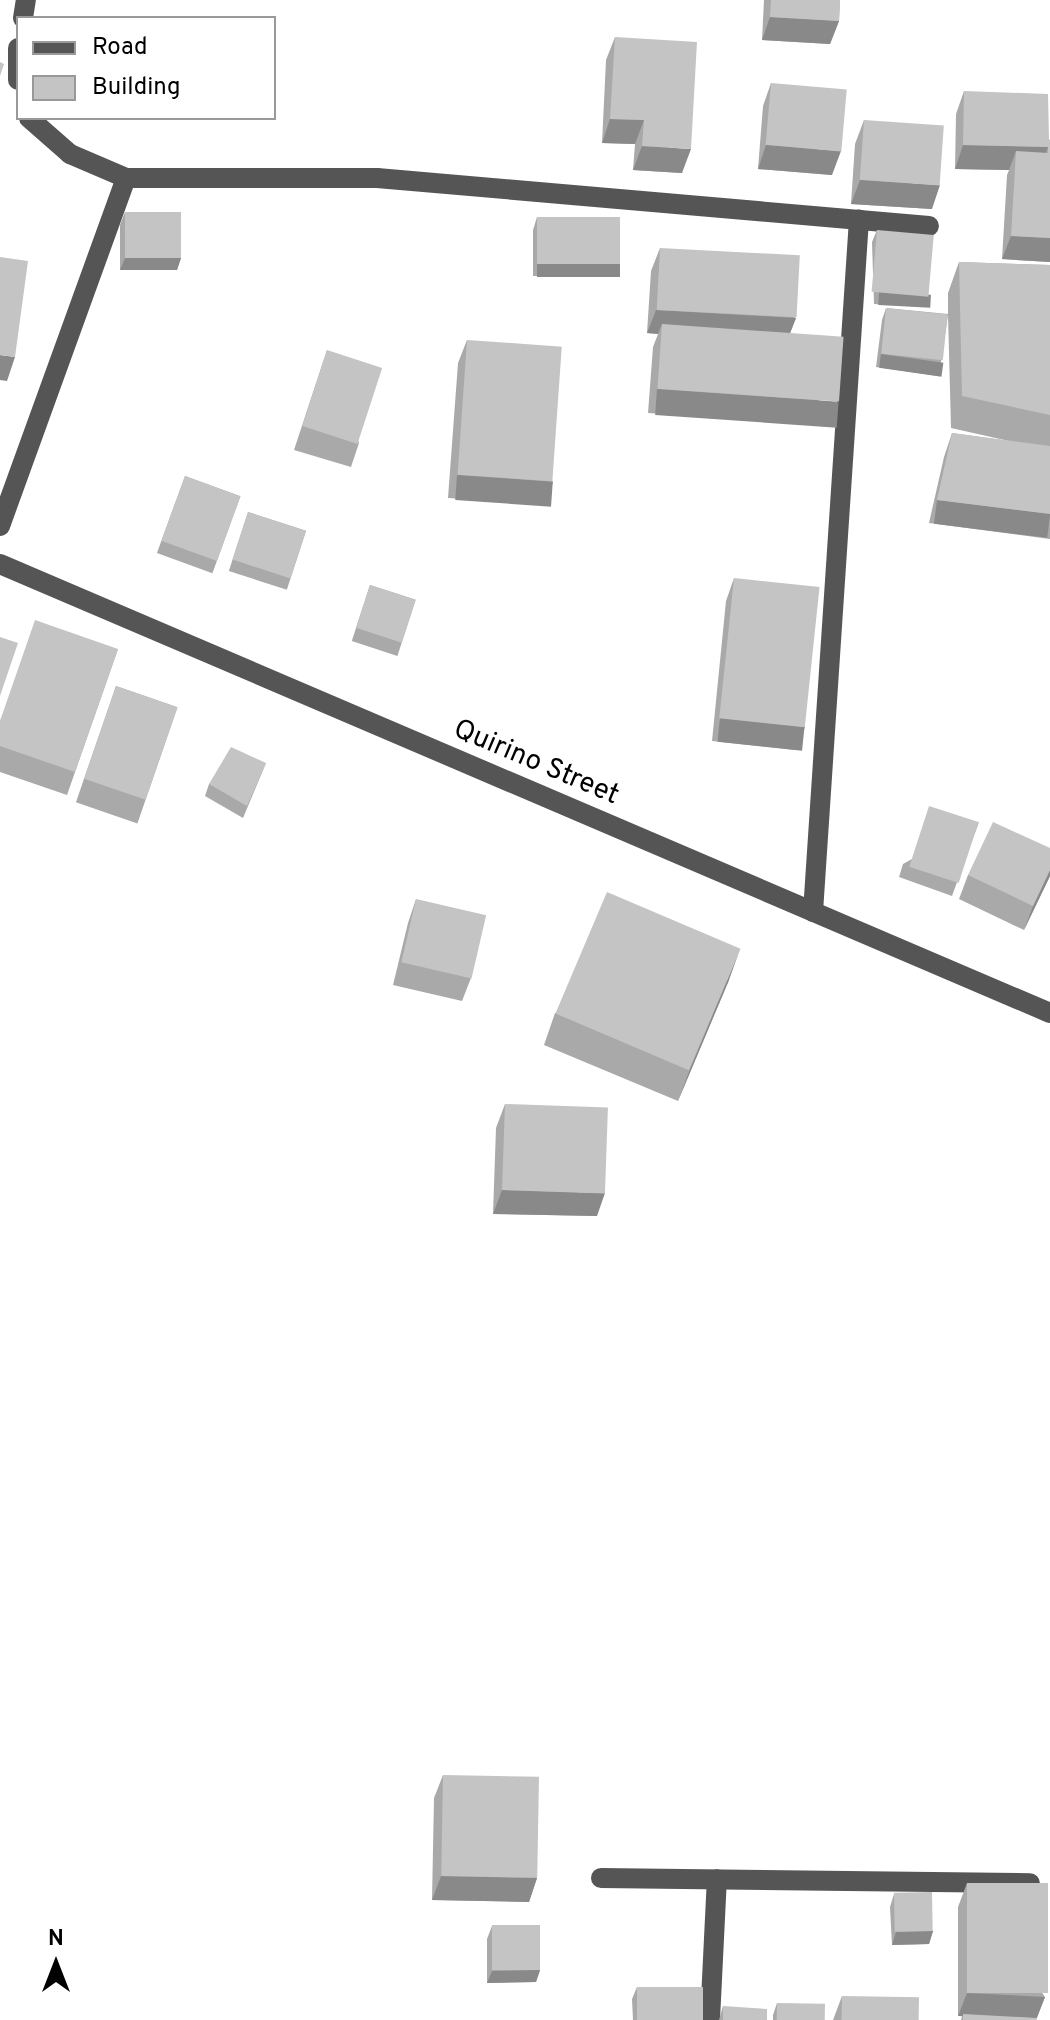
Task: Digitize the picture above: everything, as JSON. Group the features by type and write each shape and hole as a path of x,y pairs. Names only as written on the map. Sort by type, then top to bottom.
{"street":[{"path":"31,120 70,154 126,178 377,178 929,226"},
{"path":"0,526 126,178"},
{"path":"813,912 859,220"},
{"name":"Quirino Street","path":"0,564 1050,1013"},
{"path":"601,1878 1030,1883"},
{"path":"710,2020 717,1879"}],"building":[{"path":"771,0 840,0 839,21 770,17"},
{"path":"615,37 697,42 691,149 642,146 644,120 610,119"},
{"path":"771,83 847,90 841,151 766,145"},
{"path":"964,91 1048,94 1050,238 1011,236 1016,151 1048,153 1048,147 963,145"},
{"path":"864,120 944,126 940,185 860,180"},
{"path":"125,212 181,212 181,258 125,258"},
{"path":"537,217 620,217 620,264 537,264"},
{"path":"877,230 934,235 928,297 872,292"},
{"path":"660,248 800,255 797,317 657,310"},
{"path":"0,257 28,261 15,357 0,355"},
{"path":"959,262 1050,265 1050,415 962,396"},
{"path":"886,308 948,314 943,360 881,354"},
{"path":"662,324 844,337 839,402 657,389"},
{"path":"467,340 562,347 552,481 458,475"},
{"path":"327,350 382,368 357,444 302,426"},
{"path":"952,433 1050,446 1050,514 937,500"},
{"path":"185,476 240,496 217,561 161,541"},
{"path":"248,512 306,531 291,578 233,560"},
{"path":"734,578 820,587 805,727 719,718"},
{"path":"370,585 416,600 402,643 356,628"},
{"path":"35,620 118,649 75,772 0,746 0,721"},
{"path":"0,637 18,643 0,696"},
{"path":"116,686 177,707 146,800 84,779"},
{"path":"231,747 266,763 247,806 209,784"},
{"path":"929,806 978,822 959,883 909,867"},
{"path":"993,822 1050,848 1050,870 1033,906 968,875"},
{"path":"607,892 740,949 689,1070 555,1014"},
{"path":"416,899 486,915 472,979 401,962"},
{"path":"505,1104 608,1108 605,1194 502,1190"},
{"path":"443,1775 539,1777 537,1878 441,1876"},
{"path":"967,1883 1048,1883 1048,1993 967,1993"},
{"path":"932,1892 933,1931 895,1932 894,1893"},
{"path":"492,1925 540,1925 540,1970 492,1970"},
{"path":"637,1987 703,1987 703,2020 637,2020"},
{"path":"842,1996 919,1997 919,2020 842,2020"},
{"path":"777,2003 825,2004 825,2020 777,2020"},
{"path":"723,2006 767,2009 767,2020 723,2020"},
{"path":"963,2014 1037,2018 963,2020"}]}
